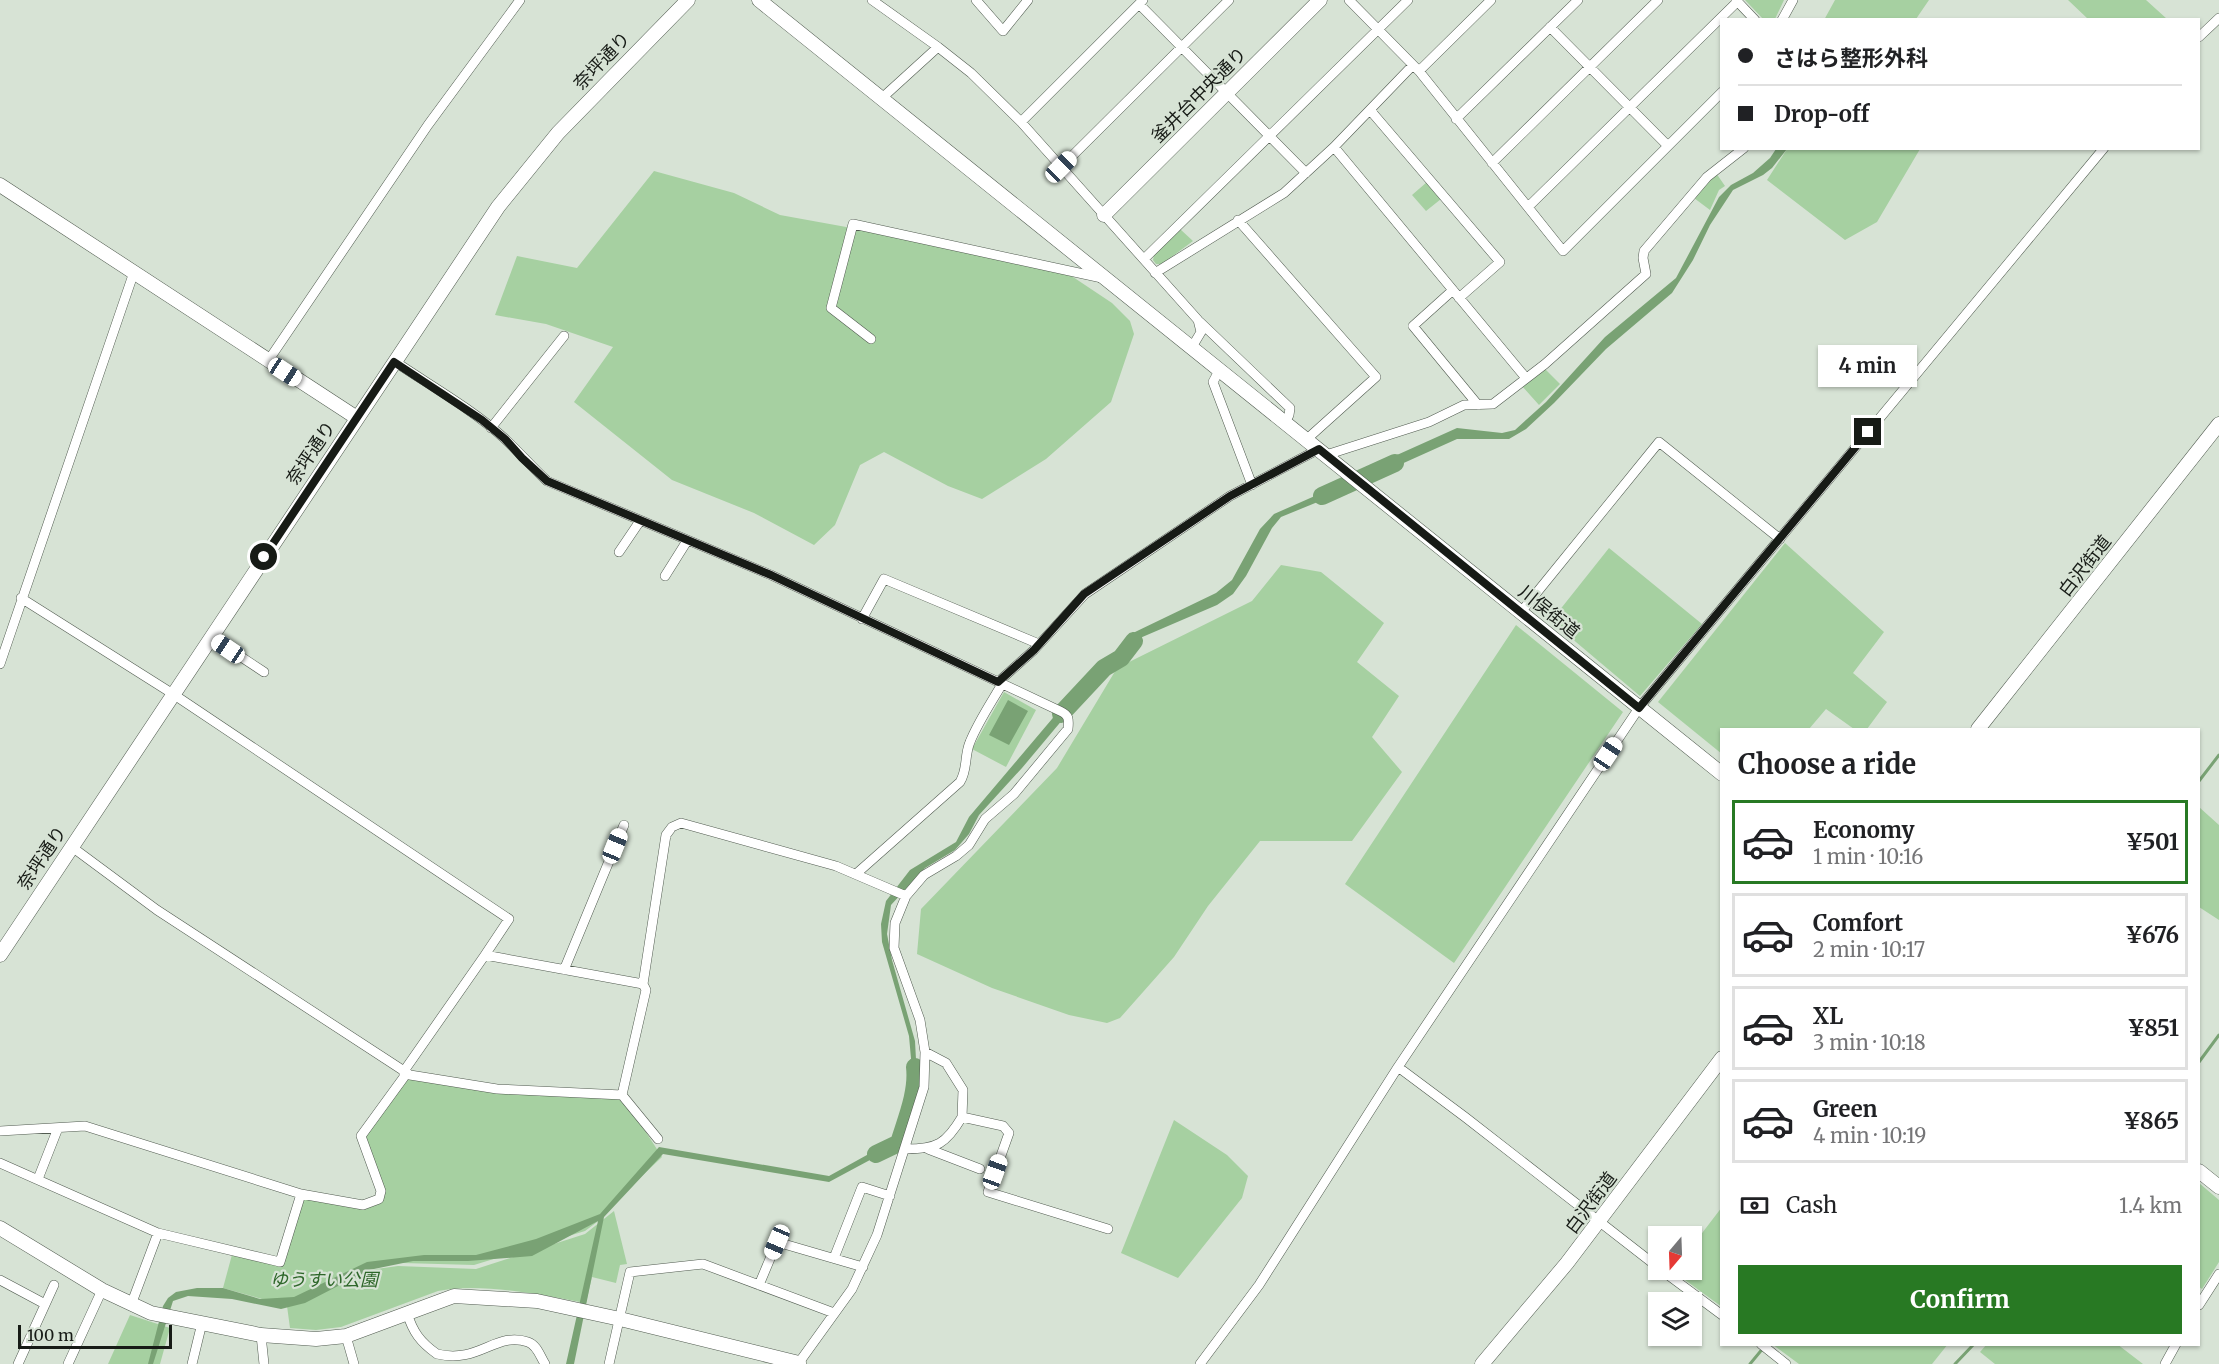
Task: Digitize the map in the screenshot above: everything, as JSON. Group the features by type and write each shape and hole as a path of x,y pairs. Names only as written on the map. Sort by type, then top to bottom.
{"street":[{"path":"268,361 428,125 520,0"},
{"name":"奈坪通り","path":"0,955 498,207 558,133 688,0"},
{"name":"川俣街道","path":"759,0 1720,772"},
{"path":"872,0 971,73 1021,122 1198,320 1290,408 1285,422"},
{"path":"976,0 1003,31 1028,0"},
{"path":"1061,167 1229,0"},
{"name":"釜井台中央通り","path":"1104,215 1320,0"},
{"path":"1349,0 1416,68 1563,251 1720,94"},
{"path":"1144,259 1408,0"},
{"path":"1155,273 1238,220 1269,204 1306,173 1370,110 1491,0"},
{"path":"1456,119 1578,0"},
{"path":"1492,163 1658,0"},
{"path":"1783,18 1793,0"},
{"path":"1528,207 1737,1 1753,18"},
{"path":"1021,122 1141,2 1306,173"},
{"path":"2200,36 2219,18"},
{"path":"1550,27 1668,146"},
{"path":"882,98 938,47"},
{"path":"1370,110 1500,262 1413,326 1478,405"},
{"path":"1334,147 1526,378"},
{"path":"856,874 960,782 966,769 965,758 969,742 1000,683 1040,644 1084,594 1230,496 1252,484 1323,452 1429,422 1464,405 1493,404 1545,364 1646,274 1644,251 1707,177 1741,150"},
{"path":"1200,1364 1259,1285 1398,1067 1639,708 2102,150"},
{"path":"0,185 357,418"},
{"path":"1238,220 1376,377 1307,440"},
{"path":"870,339 831,308 854,224 1108,279"},
{"path":"0,664 134,272"},
{"path":"1192,346 1201,332 1198,320"},
{"path":"491,428 564,336"},
{"path":"0,1228 131,1305 165,1316 261,1335 316,1339 346,1336 454,1296 537,1301 798,1363 852,1289 863,1267 877,1235 924,1087 925,1052 920,1020 894,948 895,922 900,893 969,845 986,819 1014,794 1068,729 1069,719 1063,713 771,575 547,481 491,428 394,362"},
{"path":"1220,369 1214,376 1213,382 1252,484"},
{"name":"白沢街道","path":"1979,728 2219,424"},
{"path":"1521,612 1659,442 1780,539"},
{"path":"619,552 640,521"},
{"path":"665,576 687,541"},
{"path":"862,619 884,579 1040,644"},
{"path":"0,1131 85,1126 301,1194 363,1205 379,1199 381,1191 361,1136 404,1077 404,1071 509,919 173,694 21,598"},
{"path":"211,637 264,672"},
{"path":"622,1095 646,990 643,984 666,835 672,827 681,824 836,866 900,893"},
{"path":"564,970 624,825"},
{"path":"72,847 157,910 410,1075 497,1089 622,1095 658,1140"},
{"path":"485,955 643,984"},
{"path":"925,1052 946,1063 963,1090 962,1117 953,1132 940,1144 928,1149"},
{"name":"白沢街道","path":"1482,1364 1567,1263 1720,1061"},
{"path":"1398,1067 1648,1259"},
{"path":"962,1117 1003,1126 1009,1133 988,1192 1108,1229"},
{"path":"38,1179 58,1128"},
{"path":"906,1149 928,1149 980,1169"},
{"path":"1,1166 38,1179 158,1233 280,1262 301,1194"},
{"path":"2200,1172 2219,1187"},
{"path":"834,1258 862,1186 890,1196"},
{"path":"131,1305 158,1233"},
{"path":"759,1285 777,1242 863,1267"},
{"path":"609,1364 630,1272 704,1264 834,1313"},
{"path":"2200,1303 2219,1274"},
{"path":"0,1280 45,1305"},
{"path":"1676,1280 1720,1313"},
{"path":"18,1364 54,1285"},
{"path":"68,1364 102,1290"},
{"path":"407,1313 414,1333 424,1345 444,1359 458,1364 472,1362 508,1343 519,1341 529,1342 535,1346 545,1364"},
{"path":"192,1364 202,1323"},
{"path":"261,1335 264,1364"},
{"path":"346,1336 354,1364"},
{"path":"1764,1346 1786,1364"},
{"path":"2165,1364 2175,1346"}],"green space":[{"path":"1745,0 1784,0 1775,18 1762,18"},
{"path":"1835,0 1929,0 1917,18 1825,18"},
{"path":"2068,0 2146,0 2166,18 2087,18"},
{"path":"1786,150 1919,150 1877,222 1845,240 1767,180"},
{"path":"654,171 734,193 780,215 940,244 1067,273 1112,303 1130,321 1134,334 1111,402 1046,459 982,499 948,486 884,452 860,465 835,525 814,545 754,513 672,480 574,402 613,347 546,324 495,315 517,256 577,268"},
{"path":"1716,173 1725,186 1719,190 1710,210 1694,198"},
{"path":"1427,182 1441,199 1426,211 1412,195"},
{"path":"1180,229 1193,241 1162,264 1156,264 1153,260 1154,255"},
{"path":"1544,368 1560,384 1539,405 1522,386"},
{"path":"1785,543 1884,632 1853,673 1887,702 1868,728 1853,728 1826,709 1810,728 1720,728 1720,752 1658,702"},
{"path":"1609,548 1702,624 1640,696 1551,621"},
{"path":"1281,565 1321,572 1384,623 1357,662 1399,696 1372,737 1402,772 1352,841 1260,841 1208,906 1174,957 1120,1018 1107,1023 1069,1015 992,988 917,954 921,909 1057,768 1117,668 1252,601"},
{"path":"1516,625 1623,712 1454,963 1345,884"},
{"path":"1004,692 1036,710 1006,767 972,749"},
{"path":"2200,808 2219,825 2219,920 2200,908"},
{"name":"ゆうすい公園","path":"404,1077 497,1089 622,1095 662,1157 627,1190 601,1219 585,1231 474,1265 367,1262 369,1270 398,1266 476,1269 585,1234 614,1211 627,1264 620,1265 616,1283 592,1277 586,1303 532,1293 492,1289 438,1291 341,1327 316,1330 290,1328 287,1306 223,1288 233,1251 280,1262 301,1194 355,1203 379,1199 361,1136"},
{"path":"1174,1120 1227,1155 1248,1176 1242,1198 1178,1278 1121,1253"},
{"path":"2200,1184 2219,1200 2219,1262 2202,1289 2200,1288"},
{"path":"1720,1210 1720,1306 1685,1280 1702,1280 1702,1233"},
{"path":"130,1315 170,1328 160,1364 108,1364"},
{"path":"1775,1346 1946,1346 1932,1364 1799,1364"},
{"path":"1985,1346 2120,1346 2143,1364 1995,1364 1980,1352"}],"shaded area":[{"path":"1775,150 1786,150 1772,168 1763,175 1733,190 1710,225 1693,260 1672,293 1606,349 1526,429 1509,439 1457,439 1377,475 1368,468 1457,428 1502,433 1515,430 1546,402 1605,337 1676,278 1719,197 1731,185 1753,173"},
{"path":"1342,484 1347,490 1281,517 1272,528 1246,576 1233,594 1217,605 1140,638 1121,662 1115,656 1135,632 1216,593 1232,580 1260,529 1274,514"},
{"path":"1074,693 1079,700 979,815 969,834 955,850 925,868 891,905 887,934 915,1041 917,1078 896,1146 829,1182 663,1154 604,1217 574,1364 566,1364 598,1221 532,1256 468,1261 413,1261 369,1270 305,1303 281,1309 232,1299 188,1296 173,1301 153,1364 148,1364 163,1306 176,1292 197,1288 223,1288 260,1299 294,1297 367,1262 424,1255 476,1255 536,1239 600,1214 659,1147 829,1176 894,1140 913,1081 909,1036 882,942 881,924 886,901 910,870 956,842 969,817"},
{"path":"1008,700 1028,711 1009,745 989,735"}],"waterway":[{"path":"1322,496 1395,463"},
{"path":"1061,714 1104,668 1121,658 1134,641"},
{"path":"2200,780 2219,755"},
{"path":"2200,1061 2219,1035"},
{"path":"876,1154 899,1143 913,1096 915,1067"},
{"path":"1955,1364 1972,1346"},
{"path":"1750,1364 1764,1347"}],"route":[{"path":"264,557 394,362 482,420 505,439 547,481 771,575 998,682 1034,650 1084,594 1230,496 1319,449 1639,708 1868,432"}]}
